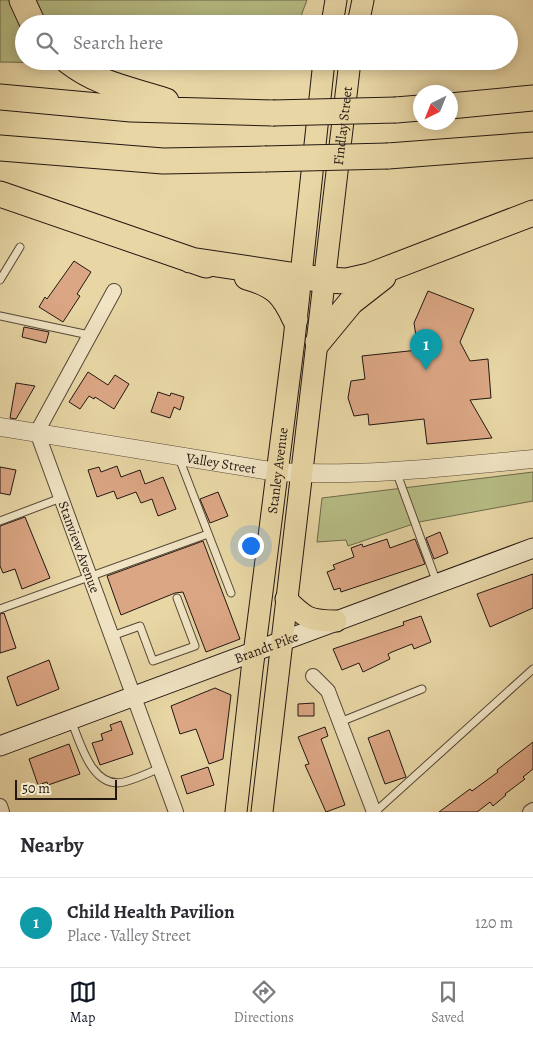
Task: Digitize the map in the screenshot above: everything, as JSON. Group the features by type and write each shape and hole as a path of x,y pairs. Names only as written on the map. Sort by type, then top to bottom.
{"highway":[{"path":"22,0 29,15"},
{"path":"80,70 114,87 194,112"},
{"path":"0,97 131,109 194,112 272,113 408,109"},
{"path":"458,105 533,98"},
{"path":"0,148 163,161 388,156 533,144"},
{"path":"0,194 190,260 266,283 287,301 295,319"},
{"path":"190,260 312,279 355,279 533,213"},
{"path":"318,342 351,302 365,289 381,278 424,255"}],"main road":[{"path":"334,15 336,0"},
{"path":"360,15 363,0"},
{"name":"Findlay Street","path":"310,188 323,70"},
{"name":"Findlay Street","path":"336,190 349,70"},
{"name":"Stanley Avenue","path":"262,812 318,342 312,279 310,188"},
{"name":"Stanley Avenue","path":"236,812 295,319 312,279 336,190"},
{"name":"Brandt Pike","path":"0,746 533,548"},
{"path":"286,599 301,614 316,621 336,621"}],"street":[{"path":"37,432 88,335 114,291"},
{"name":"Valley Street","path":"0,426 277,472 396,471 533,459"},
{"name":"Stanview Avenue","path":"37,432 176,812"},
{"path":"313,676 328,691 375,812"},
{"path":"0,806 2,812"}],"lane":[{"path":"0,280 20,247"},
{"path":"0,316 88,335"},
{"path":"178,456 231,593"},
{"path":"396,471 438,584"},
{"path":"0,521 61,498"},
{"path":"0,609 208,534"},
{"path":"112,636 140,626 153,661 195,646 177,598"},
{"path":"375,812 533,669"},
{"path":"340,722 422,689"},
{"path":"71,720 92,768 106,781 122,783 160,768"}],"green space":[{"path":"0,0 307,0 301,15 15,15 15,62 0,62"},
{"path":"533,472 533,501 419,522 348,546 346,540 317,542 322,498"}],"building":[{"path":"74,261 91,272 77,294 80,296 63,322 39,307 45,297 47,299"},
{"path":"428,291 474,309 460,342 470,361 488,359 491,398 470,400 492,438 427,444 424,419 369,425 368,414 354,416 348,398 351,381 365,379 362,356 418,350 414,323"},
{"path":"24,327 49,332 46,343 22,337"},
{"path":"88,372 108,385 115,375 129,384 114,409 95,397 94,399 89,396 80,409 69,402"},
{"path":"16,383 35,386 16,419 10,418"},
{"path":"158,392 170,396 171,393 184,397 180,410 174,407 170,418 151,412"},
{"path":"117,466 121,477 140,470 145,484 163,477 176,509 158,516 152,499 141,503 136,492 117,499 114,491 97,497 88,470 99,467 101,472"},
{"path":"0,467 16,470 10,495 0,493"},
{"path":"218,492 228,516 210,523 200,499"},
{"path":"25,517 50,578 22,589 15,569 3,573 0,566 0,526"},
{"path":"440,532 448,553 434,559 426,538"},
{"path":"387,539 390,548 415,539 425,564 341,592 340,588 334,590 327,572 335,569 333,565 354,557 351,548 362,544 363,547"},
{"path":"203,541 240,639 206,652 183,592 175,593 121,615 107,576"},
{"path":"533,574 533,608 490,627 477,594"},
{"path":"4,613 16,648 0,653 0,614"},
{"path":"421,616 431,642 414,649 412,644 392,652 388,654 390,659 363,672 359,663 342,670 333,649 404,625 403,622"},
{"path":"49,660 59,689 17,706 7,677"},
{"path":"215,688 231,695 223,759 209,764 196,729 180,734 171,706"},
{"path":"314,703 314,716 298,716 298,704"},
{"path":"121,721 133,754 100,765 92,743 103,740 101,734 112,730 110,725"},
{"path":"325,727 328,736 321,739 345,805 326,812 305,765 309,764 298,737"},
{"path":"389,730 406,777 385,784 368,738"},
{"path":"533,742 533,769 523,777 525,779 493,806 490,802 477,812 439,812 470,789 472,791 498,772 497,770"},
{"path":"69,744 80,774 48,785 47,782 38,785 29,759"},
{"path":"208,767 214,785 187,794 181,776"}],"place":[{"name":"Child Health Pavilion","path":"426,370"}]}
